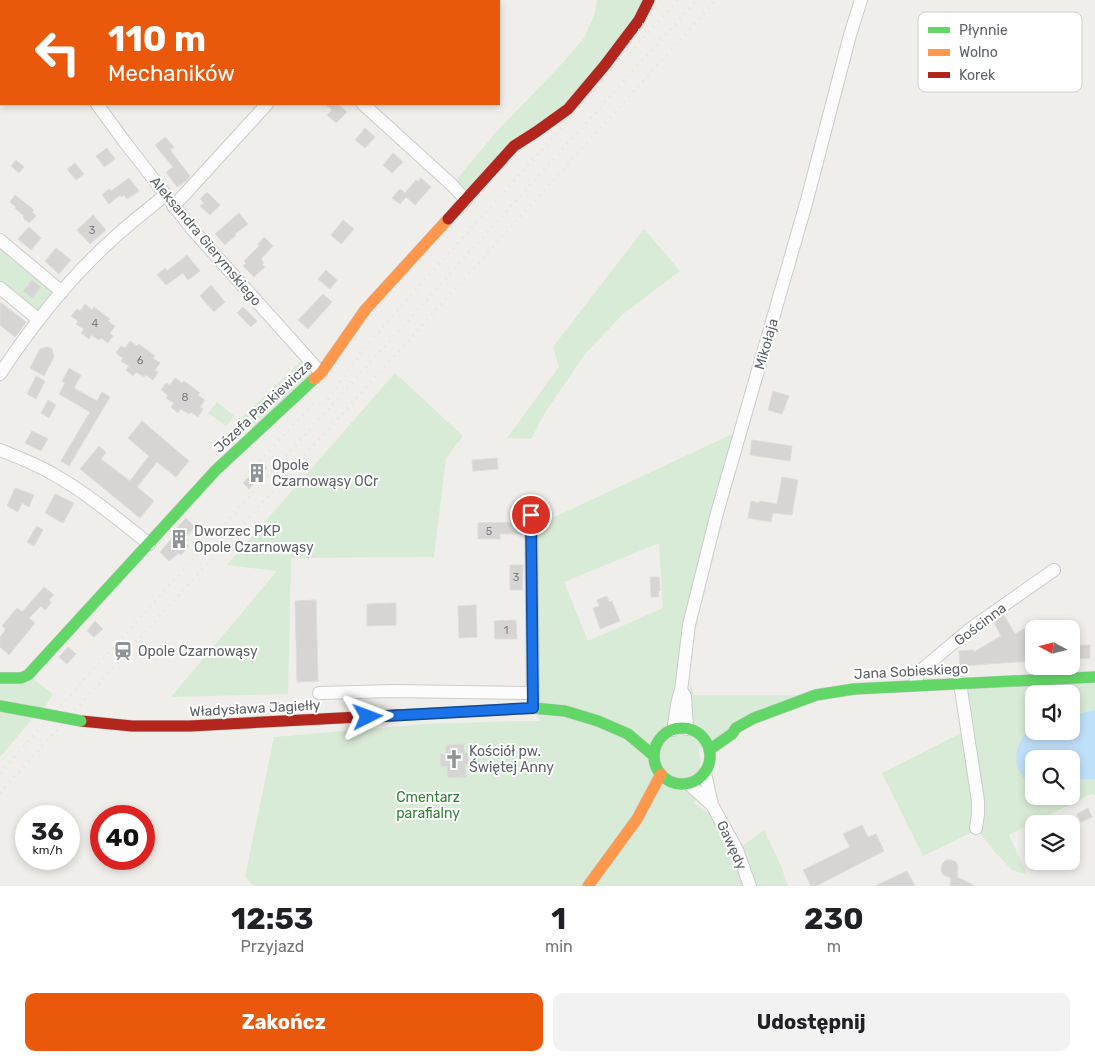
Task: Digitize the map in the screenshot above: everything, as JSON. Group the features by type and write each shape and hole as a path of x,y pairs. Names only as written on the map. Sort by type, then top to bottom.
{"street":[{"name":"Józefa Pankiewicza","path":"0,678 21,678 28,675 216,470 321,373 365,310 514,146 568,109 628,35 649,0"},
{"name":"Mikołaja","path":"668,733 676,715 681,691 689,625 718,513 807,200 861,0"},
{"name":"Aleksandra Gierymskiego","path":"98,105 196,233 321,373"},
{"path":"0,374 39,320 88,262 115,237 169,200 184,195 266,105"},
{"path":"364,105 466,200"},
{"path":"0,240 62,292"},
{"path":"0,288 39,320"},
{"path":"0,450 28,461 75,487 149,544"},
{"path":"531,501 533,708"},
{"name":"Gościnna","path":"914,685 920,671 970,629 1054,570"},
{"name":"Jana Sobieskiego","path":"709,750 732,734 736,728 754,718 816,695 854,689 1095,676"},
{"path":"960,683 978,801 976,828"},
{"path":"318,693 393,691 533,693"},
{"name":"Mikołaja","path":"681,691 685,696 687,729"},
{"name":"Władysława Jagiełły","path":"0,706 80,721 132,726 190,726 533,708 565,711 584,716 628,734 654,756"},
{"path":"680,728 687,729 696,732 703,738 709,750 708,766 705,772 689,784 673,783 660,774 654,756 655,749 668,733 680,728"},
{"name":"Jana Sobieskiego","path":"703,738 727,728 736,728"},
{"name":"Władysława Jagiełły","path":"628,734 668,733"},
{"name":"Gawędy","path":"705,772 712,805 737,850 750,886"},
{"path":"637,819 660,774"},
{"path":"588,886 637,819 673,783"},
{"name":"Gawędy","path":"689,784 712,805"}],"green space":[{"path":"597,0 649,0 605,65 466,200 452,185 497,131 559,67 584,38 594,16"},
{"path":"644,229 680,271 623,314 585,354 546,411 531,439 507,438 559,367 553,347"},
{"path":"0,240 62,292 39,320 0,288"},
{"path":"307,356 321,373 256,433 240,419"},
{"path":"395,373 463,436 446,458 434,557 291,558 288,694 171,697 277,571 227,565"},
{"path":"217,402 234,416 226,426 208,413"},
{"name":"Cmentarz parafialny","path":"741,430 717,513 681,690 691,694 690,682 694,695 816,695 754,718 699,749 701,784 694,803 722,821 737,850 764,830 788,886 254,886 245,877 274,737 426,724 540,721 533,708 531,528","holes":["659,543 663,608 588,641 564,582"]},
{"path":"28,675 53,694 44,708 33,718 0,757 0,678"},
{"path":"1095,677 1095,710 1080,713 1080,685 1025,685 1025,740 1030,740 1029,750 1025,750 1025,805 1069,805 1049,815 1025,815 1025,827 1009,835 1027,874 1013,871 976,828 972,832 923,856 882,773 967,730 960,683"},
{"path":"1095,779 1095,795 1091,794 1080,800 1080,780"}],"water":[{"path":"1095,710 1095,779 1080,780 1080,750 1025,750 1025,779 1018,768 1016,756 1021,739 1025,735 1025,740 1080,740 1080,713"}],"building":[{"path":"326,105 339,105 347,112 336,123 327,115 332,110"},
{"path":"365,128 375,137 365,148 355,140"},
{"path":"165,137 174,147 170,150 190,176 177,187 166,172 173,167 155,145"},
{"path":"107,148 115,159 104,167 96,156"},
{"path":"393,153 403,162 392,173 383,165"},
{"path":"16,160 24,167 19,173 11,166"},
{"path":"75,163 84,174 76,180 67,169"},
{"path":"129,178 139,191 127,199 124,195 121,197 120,195 109,204 102,195"},
{"path":"421,178 431,187 415,205 406,197 400,204 392,198 400,189 405,193 416,180 418,182"},
{"path":"207,192 220,205 210,215 200,206 204,203 200,199"},
{"path":"15,195 34,210 32,212 36,216 29,223 10,202"},
{"path":"239,213 248,224 225,245 215,234"},
{"path":"93,215 106,230 90,244 77,230"},
{"path":"343,220 354,229 341,244 331,235"},
{"path":"29,227 41,238 31,250 18,239"},
{"path":"264,237 273,246 261,259 265,267 254,277 243,266 246,263 244,261 259,246 258,244"},
{"path":"56,248 71,260 59,274 45,261"},
{"path":"187,255 200,271 188,280 183,273 166,285 157,275 165,268 167,271"},
{"path":"326,270 337,280 330,289 318,279"},
{"path":"32,280 41,287 32,298 23,291"},
{"path":"211,285 225,302 214,312 200,296"},
{"path":"323,294 332,302 308,329 298,320"},
{"path":"0,302 26,322 15,337 0,325"},
{"path":"85,304 92,310 94,307 110,319 108,321 115,326 110,333 113,336 108,343 101,338 99,340 91,335 89,339 81,333 84,329 76,324 78,321 71,316 77,309 80,311"},
{"path":"243,307 257,321 251,327 237,313"},
{"path":"130,341 137,346 139,344 155,356 153,358 160,363 155,370 158,372 153,380 146,375 144,377 136,372 133,376 126,370 129,366 121,361 123,358 116,353 121,346 125,348"},
{"path":"47,347 52,349 54,357 44,376 30,368 40,349"},
{"path":"69,368 81,375 74,388 97,401 102,392 110,397 69,466 61,461 90,412 59,394 65,383 62,381"},
{"path":"36,376 45,381 36,399 27,394"},
{"path":"175,378 182,383 184,381 200,393 198,395 205,400 200,407 203,409 198,417 191,412 189,414 181,409 178,413 171,407 174,403 166,398 168,395 161,390 166,383 170,385"},
{"path":"773,391 789,396 782,414 768,410"},
{"path":"48,400 56,405 49,418 41,413"},
{"path":"142,421 189,461 176,477 157,462 137,487 154,501 140,518 80,469 99,446 106,452 101,459 130,481 149,456 128,438"},
{"path":"32,431 48,439 41,451 25,443"},
{"path":"752,440 792,446 790,461 750,455"},
{"path":"497,458 498,469 473,471 472,460"},
{"name":"Opole Czarnowąsy OCr","path":"262,462 267,468 249,489 243,483"},
{"path":"782,477 798,480 792,515 773,513 771,522 748,518 751,501 777,504"},
{"path":"15,488 34,495 29,507 22,503 18,512 7,506"},
{"path":"55,494 74,503 63,523 45,513"},
{"path":"514,510 523,510 523,534 500,534 500,539 478,539 478,523 514,522"},
{"name":"Dworzec PKP Opole Czarnowąsy","path":"186,518 195,527 185,538 188,540 185,543 189,546 181,555 179,553 169,561 160,552"},
{"path":"36,527 43,530 34,546 27,542"},
{"path":"510,565 523,565 522,590 510,590"},
{"path":"650,577 659,577 659,597 651,597"},
{"path":"44,587 54,595 49,600 51,603 45,610 41,606 29,618 35,623 9,655 0,647 0,637 6,629 2,626 17,608 22,612"},
{"path":"607,596 609,602 612,601 620,621 600,629 593,608 599,606 597,600"},
{"path":"316,600 318,681 297,682 295,601"},
{"path":"396,603 396,625 367,626 367,604"},
{"path":"476,605 477,637 459,638 458,606"},
{"path":"1004,615 1015,634 1025,628 1025,662 960,666 959,651 974,650 974,652 1001,636 994,622"},
{"path":"516,620 517,639 495,639 494,621"},
{"path":"95,621 103,629 94,637 87,631"},
{"path":"1080,645 1090,645 1090,658 1080,659"},
{"path":"68,647 76,654 67,664 59,657"},
{"name":"Kościół pw. Świętej Anny","path":"464,744 464,753 468,753 469,764 465,765 466,777 448,778 447,766 441,767 440,754 446,754 446,745"},
{"path":"1088,808 1092,817 1081,822 1080,815 1077,814"},
{"path":"862,825 868,837 876,834 884,851 816,886 811,886 803,870 850,847 843,834"},
{"path":"946,860 956,862 958,867 957,877 975,886 950,886 951,878 943,875 941,870 942,864"},
{"path":"907,871 915,886 875,886"}],"railway":[{"path":"324,405 364,348 598,87 661,0"},
{"path":"630,53 678,0"},
{"path":"0,773 697,0"},
{"path":"0,793 716,0"},
{"path":"245,476 313,404"}],"traffic: fast":[{"path":"0,678 21,678 28,675 216,470 314,379"},
{"path":"709,750 732,734 736,728 754,718 816,695 854,689 1095,677"},
{"path":"0,706 39,713"},
{"path":"398,715 533,708 565,711 598,721 628,734 654,756"},
{"path":"39,713 81,721"},
{"path":"682,728 693,730 702,736 708,745 710,756 708,767 702,776 693,782 682,784 671,782 662,776 656,767 654,756 656,745 662,736 671,730 682,728"}],"traffic: slow":[{"path":"314,379 321,373 365,310 448,219"},
{"path":"588,886 637,819 661,774"}],"traffic: jam":[{"path":"448,219 514,146 568,109 639,20 649,0"},
{"path":"81,721 132,726 190,726 398,715"}],"place":[{"name":"Opole Czarnowąsy OCr","path":"257,473"},
{"name":"Dworzec PKP Opole Czarnowąsy","path":"179,539"},
{"name":"Opole Czarnowąsy","path":"123,651"},
{"name":"Kościół pw. Świętej Anny","path":"454,759"}],"route":[{"path":"368,717 533,708 531,515"}]}
